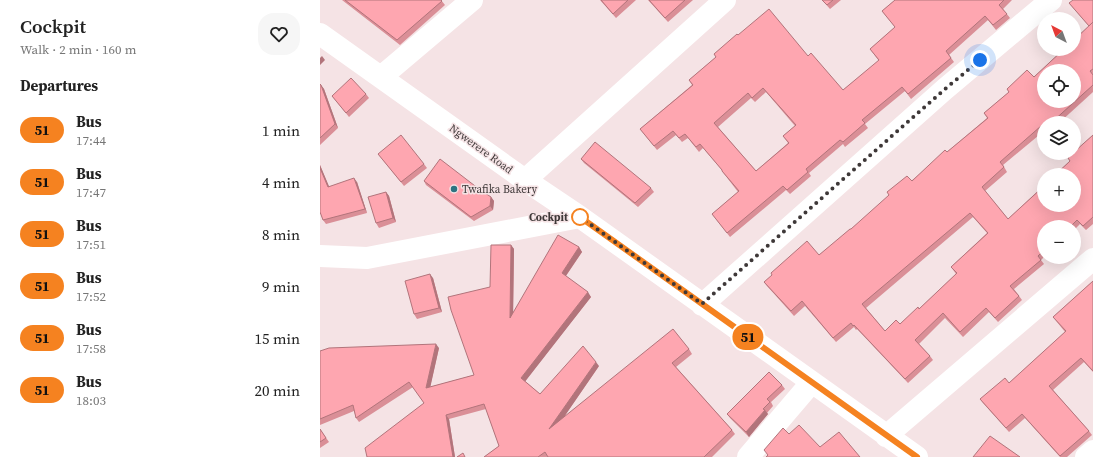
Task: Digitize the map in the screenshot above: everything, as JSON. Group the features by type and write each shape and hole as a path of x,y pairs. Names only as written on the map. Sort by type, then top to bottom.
{"street":[{"path":"381,77 472,0"},
{"path":"525,180 725,0"},
{"path":"702,304 945,89 1051,0"},
{"name":"Ngwerere Road","path":"320,34 525,180 580,217 916,457"},
{"path":"320,256 367,258 580,217"},
{"path":"886,436 1093,259"},
{"path":"748,457 811,383"},
{"path":"1086,457 1093,451"}],"building":[{"path":"345,0 441,0 442,1 397,40"},
{"path":"601,0 628,0 613,14"},
{"path":"649,0 685,0 665,18"},
{"path":"822,0 833,0 827,5"},
{"path":"895,0 1004,0 999,5 1007,14 993,25 985,16 946,51 951,58 908,94 902,87 862,120 865,123 843,142 840,140 806,169 808,172 787,190 783,186 727,233 712,214 739,191 722,170 700,144 696,147 685,134 679,138 673,131 654,146 640,129 693,85 689,80 716,57 714,54 769,9 808,56 811,53 843,90 879,60 870,49 895,27 882,11","holes":["763,88 796,125 783,136 789,143 756,171 714,123 748,93 752,98"]},
{"path":"1073,0 1093,0 1093,22 1089,26 1081,17 1081,12 1077,12 1069,3"},
{"path":"1093,22 1093,69 1090,71 1093,75 1093,85 1081,96 1081,64 1048,64 1056,56 1081,56 1081,33"},
{"path":"1027,70 1034,77 1037,74 1037,108 1068,108 1059,116 1037,116 1037,130 1000,162 1004,167 982,187 1008,219 1037,192 1037,212 1081,212 1081,168 1062,168 1069,160 1081,160 1081,146 1093,135 1093,217 1083,226 1081,224 1081,220 1037,220 1037,263 1010,286 1019,296 995,318 986,308 960,332 943,313 915,340 930,356 905,379 854,325 853,326 851,323 833,338 802,301 791,311 764,282 772,275 771,273 807,241 819,255 889,195 887,192 907,176 912,181 945,150 947,152 988,118 984,113 1009,92 1007,89","holes":["970,213 988,233 951,267 957,273 919,309 918,307 900,324 896,320 885,331 862,304"]},
{"path":"351,78 366,94 346,113 332,96"},
{"path":"320,84 335,124 320,138"},
{"path":"401,135 424,164 401,182 378,154"},
{"path":"595,142 651,188 635,203 581,159"},
{"name":"Twafika Bakery","path":"440,159 491,197 490,206 471,217 424,181"},
{"path":"320,168 328,187 354,178 365,209 323,220 320,212"},
{"path":"386,192 393,218 376,223 368,197"},
{"path":"558,235 579,247 562,273 588,292 521,378 540,394 583,346 596,362 549,429 673,329 689,349 672,363 732,430 704,457 548,457 545,452 538,457 484,457 499,446 484,404 446,415 453,457 367,457 365,448 424,403 409,382 356,418 353,405 320,419 320,351 329,348 436,344 426,388 474,375 451,310 448,297 490,287 491,245 511,245 510,318"},
{"path":"430,274 439,308 414,314 405,281"},
{"path":"1093,281 1093,371 1081,358 1049,386 1089,431 1060,456 1022,414 1006,428 980,399 1005,378 1009,383 1066,331 1053,317"},
{"path":"769,372 782,385 767,399 770,402 763,409 765,410 746,432 727,414"},
{"path":"799,425 820,447 839,432 860,457 766,457 768,455 764,450 783,428 789,434"},
{"path":"320,429 326,438 320,442"},
{"path":"990,436 1020,457 973,457"},
{"path":"463,453 465,457 457,457"}],"bus line":[{"name":"51","path":"580,217 917,457"}],"place":[{"name":"Twafika Bakery","path":"454,189"},
{"name":"Cockpit","path":"580,217"}],"route":[{"path":"580,217 702,304 945,89 980,60"}]}
